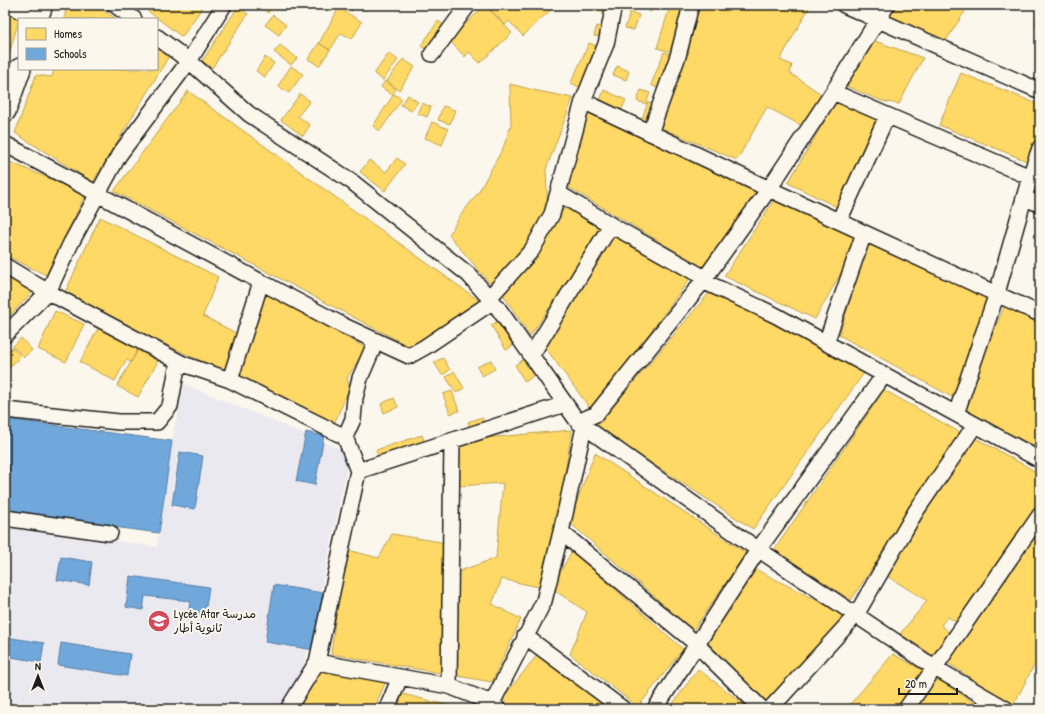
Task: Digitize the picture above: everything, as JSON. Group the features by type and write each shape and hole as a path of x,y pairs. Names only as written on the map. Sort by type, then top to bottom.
{"street":[{"path":"10,5 32,18"},
{"path":"37,18 42,5"},
{"path":"115,5 133,18"},
{"path":"5,335 48,292 71,243 119,155 189,61 224,5"},
{"path":"432,54 468,5"},
{"path":"5,144 344,326 410,356 491,300 532,250 552,214 583,101 606,44 614,5"},
{"path":"650,133 678,56 691,5"},
{"path":"844,5 1040,92"},
{"path":"317,662 449,686 493,707 525,636 544,601 561,532 581,425 596,414 704,279 770,189 887,5"},
{"path":"158,38 189,61 249,114 351,181 469,275 491,300 581,425 758,550 935,668 1006,709"},
{"path":"5,111 20,70"},
{"path":"833,92 1030,177"},
{"path":"583,101 1040,314"},
{"path":"839,221 887,116"},
{"path":"956,414 997,293 1030,177 1040,148"},
{"path":"558,193 704,279 775,315 1040,460"},
{"path":"1024,198 1040,204"},
{"path":"531,356 611,225"},
{"path":"826,343 864,233"},
{"path":"5,266 48,292 183,364 230,380 345,438 358,471 317,662 288,709"},
{"path":"230,380 261,282"},
{"path":"345,438 353,419 355,398 360,378 376,341"},
{"path":"5,410 119,422 157,422 170,406 177,368 183,364"},
{"path":"655,709 758,550 884,375"},
{"path":"358,471 565,404"},
{"path":"770,709 856,615 916,511 975,425"},
{"path":"449,686 452,441"},
{"path":"906,709 1040,515"},
{"path":"5,518 110,533"},
{"path":"561,532 697,645 762,709"},
{"path":"525,636 623,709"},
{"path":"387,709 400,677"}],"shaded area":[{"name":"Lycée Atar مدرسة ثانوية أطار","path":"184,384 350,453 303,669 279,709 5,709 5,524 157,547 172,441"}],"building: Homes":[{"path":"67,5 96,5 115,18 64,18"},
{"path":"140,5 204,5 182,37"},
{"path":"273,5 268,13 259,6"},
{"path":"342,5 355,5 352,11"},
{"path":"485,5 512,33 480,63 469,52 465,57 449,40"},
{"path":"496,5 556,5 523,36 509,21 505,25 491,10"},
{"path":"598,5 609,5 607,13 597,11"},
{"path":"642,5 654,5 651,12 640,7"},
{"path":"695,5 810,6 780,60 792,65 790,73 824,96 806,128 767,107 737,160 659,127 681,57 688,55"},
{"path":"871,5 883,5 876,17 867,11"},
{"path":"893,5 969,5 945,42 886,15"},
{"path":"670,6 687,12 675,53 657,48"},
{"path":"238,7 248,14 212,68 202,61"},
{"path":"339,8 362,22 352,39 341,33 330,50 319,43"},
{"path":"5,11 18,19 18,23 5,67"},
{"path":"630,12 639,15 634,30 625,28"},
{"path":"273,15 286,25 279,35 265,25"},
{"path":"1038,16 1040,17 1040,26 1035,24"},
{"path":"438,21 447,27 430,52 421,46"},
{"path":"597,26 605,28 603,37 594,36"},
{"path":"875,41 923,58 899,104 882,101 846,86"},
{"path":"319,43 330,50 319,66 308,59"},
{"path":"589,43 599,47 581,88 571,83"},
{"path":"280,45 297,58 291,65 274,52"},
{"path":"158,49 169,56 93,182 15,133 36,75 52,77 54,70 158,70"},
{"path":"664,52 676,56 662,90 651,85"},
{"path":"389,53 398,60 383,80 374,74"},
{"path":"265,57 274,63 265,77 256,71"},
{"path":"403,59 415,67 399,90 387,81"},
{"path":"291,66 303,74 289,93 278,86"},
{"path":"617,66 629,71 626,80 613,75"},
{"path":"961,73 1040,105 1040,137 1034,164 939,125"},
{"path":"385,81 396,89 392,95 381,87"},
{"path":"510,84 573,98 546,169 548,214 526,254 493,287 449,235 460,216 478,193 503,148 511,126"},
{"path":"604,90 626,100 620,113 599,103"},
{"path":"641,90 650,93 646,104 637,101"},
{"path":"188,91 481,302 412,348 114,191"},
{"path":"300,94 310,101 298,116 310,125 303,136 281,120"},
{"path":"394,94 402,99 380,131 373,126"},
{"path":"408,95 418,102 411,111 401,105"},
{"path":"838,98 882,114 841,209 788,183"},
{"path":"648,102 657,105 650,122 642,119"},
{"path":"422,103 431,107 427,117 417,113"},
{"path":"443,106 455,110 450,124 438,120"},
{"path":"588,108 760,192 707,270 565,185"},
{"path":"432,122 448,129 442,145 425,138"},
{"path":"397,158 405,164 385,191 360,172 369,160 386,172"},
{"path":"5,160 86,194 46,275 5,255"},
{"path":"1040,169 1040,194 1033,191"},
{"path":"776,197 860,239 815,319 724,276"},
{"path":"565,207 603,230 530,336 502,293 531,256"},
{"path":"100,217 218,277 203,316 238,334 225,372 63,297"},
{"path":"612,234 692,276 592,411 545,347"},
{"path":"870,238 990,291 954,398 839,335"},
{"path":"5,273 35,289 5,321"},
{"path":"714,287 866,370 753,529 596,427"},
{"path":"264,291 366,348 347,378 350,387 334,424 236,376"},
{"path":"1005,305 1040,321 1040,449 961,409"},
{"path":"55,311 84,324 66,362 38,349"},
{"path":"499,321 513,346 506,350 491,325"},
{"path":"100,325 140,345 131,362 126,360 115,381 80,362"},
{"path":"21,338 32,350 24,357 13,346"},
{"path":"12,347 21,356 9,368 5,364 5,354"},
{"path":"138,350 158,361 138,397 117,386"},
{"path":"443,358 450,370 442,375 434,362"},
{"path":"491,360 495,369 482,376 477,367"},
{"path":"523,360 533,376 525,382 515,365"},
{"path":"454,371 464,388 456,393 446,377"},
{"path":"884,390 961,433 851,600 774,550"},
{"path":"452,391 459,411 450,414 443,394"},
{"path":"394,398 398,407 384,413 381,404"},
{"path":"482,417 485,427 471,431 468,422"},
{"path":"572,430 555,535 543,588 502,579 492,604 521,619 492,682 331,654 344,549 379,558 392,534 453,544 457,572 496,558 503,483 457,486 460,444 485,438"},
{"path":"422,435 426,446 380,461 376,450"},
{"path":"972,436 1040,474 1040,505 960,624 948,617 941,625 952,635 934,656 900,634 927,601 887,576"},
{"path":"595,453 746,553 692,632 654,596 569,522"},
{"path":"1040,526 1040,668 1034,665 1013,706 948,663"},
{"path":"572,551 683,649 638,707 570,654 587,612 551,588"},
{"path":"755,569 847,616 763,707 706,640"},
{"path":"538,654 617,709 513,709 502,699"},
{"path":"893,654 926,672 902,709 846,709"},
{"path":"698,669 750,709 669,709"},
{"path":"318,670 386,681 374,709 292,709"},
{"path":"936,678 984,709 914,709"},
{"path":"403,694 462,709 396,709"}],"building: Schools":[{"path":"5,419 172,441 159,533 5,513"},
{"path":"306,432 324,436 315,485 296,481"},
{"path":"180,452 203,456 195,509 172,505"},
{"path":"61,557 92,562 89,585 57,580"},
{"path":"130,576 209,587 204,619 188,617 190,601 145,596 143,610 126,607"},
{"path":"274,585 323,593 314,650 265,642"},
{"path":"5,637 44,643 41,662 5,656"},
{"path":"61,643 130,654 127,676 58,665"}],"place":[{"name":"Lycée Atar مدرسة ثانوية أطار","path":"159,621"}]}
